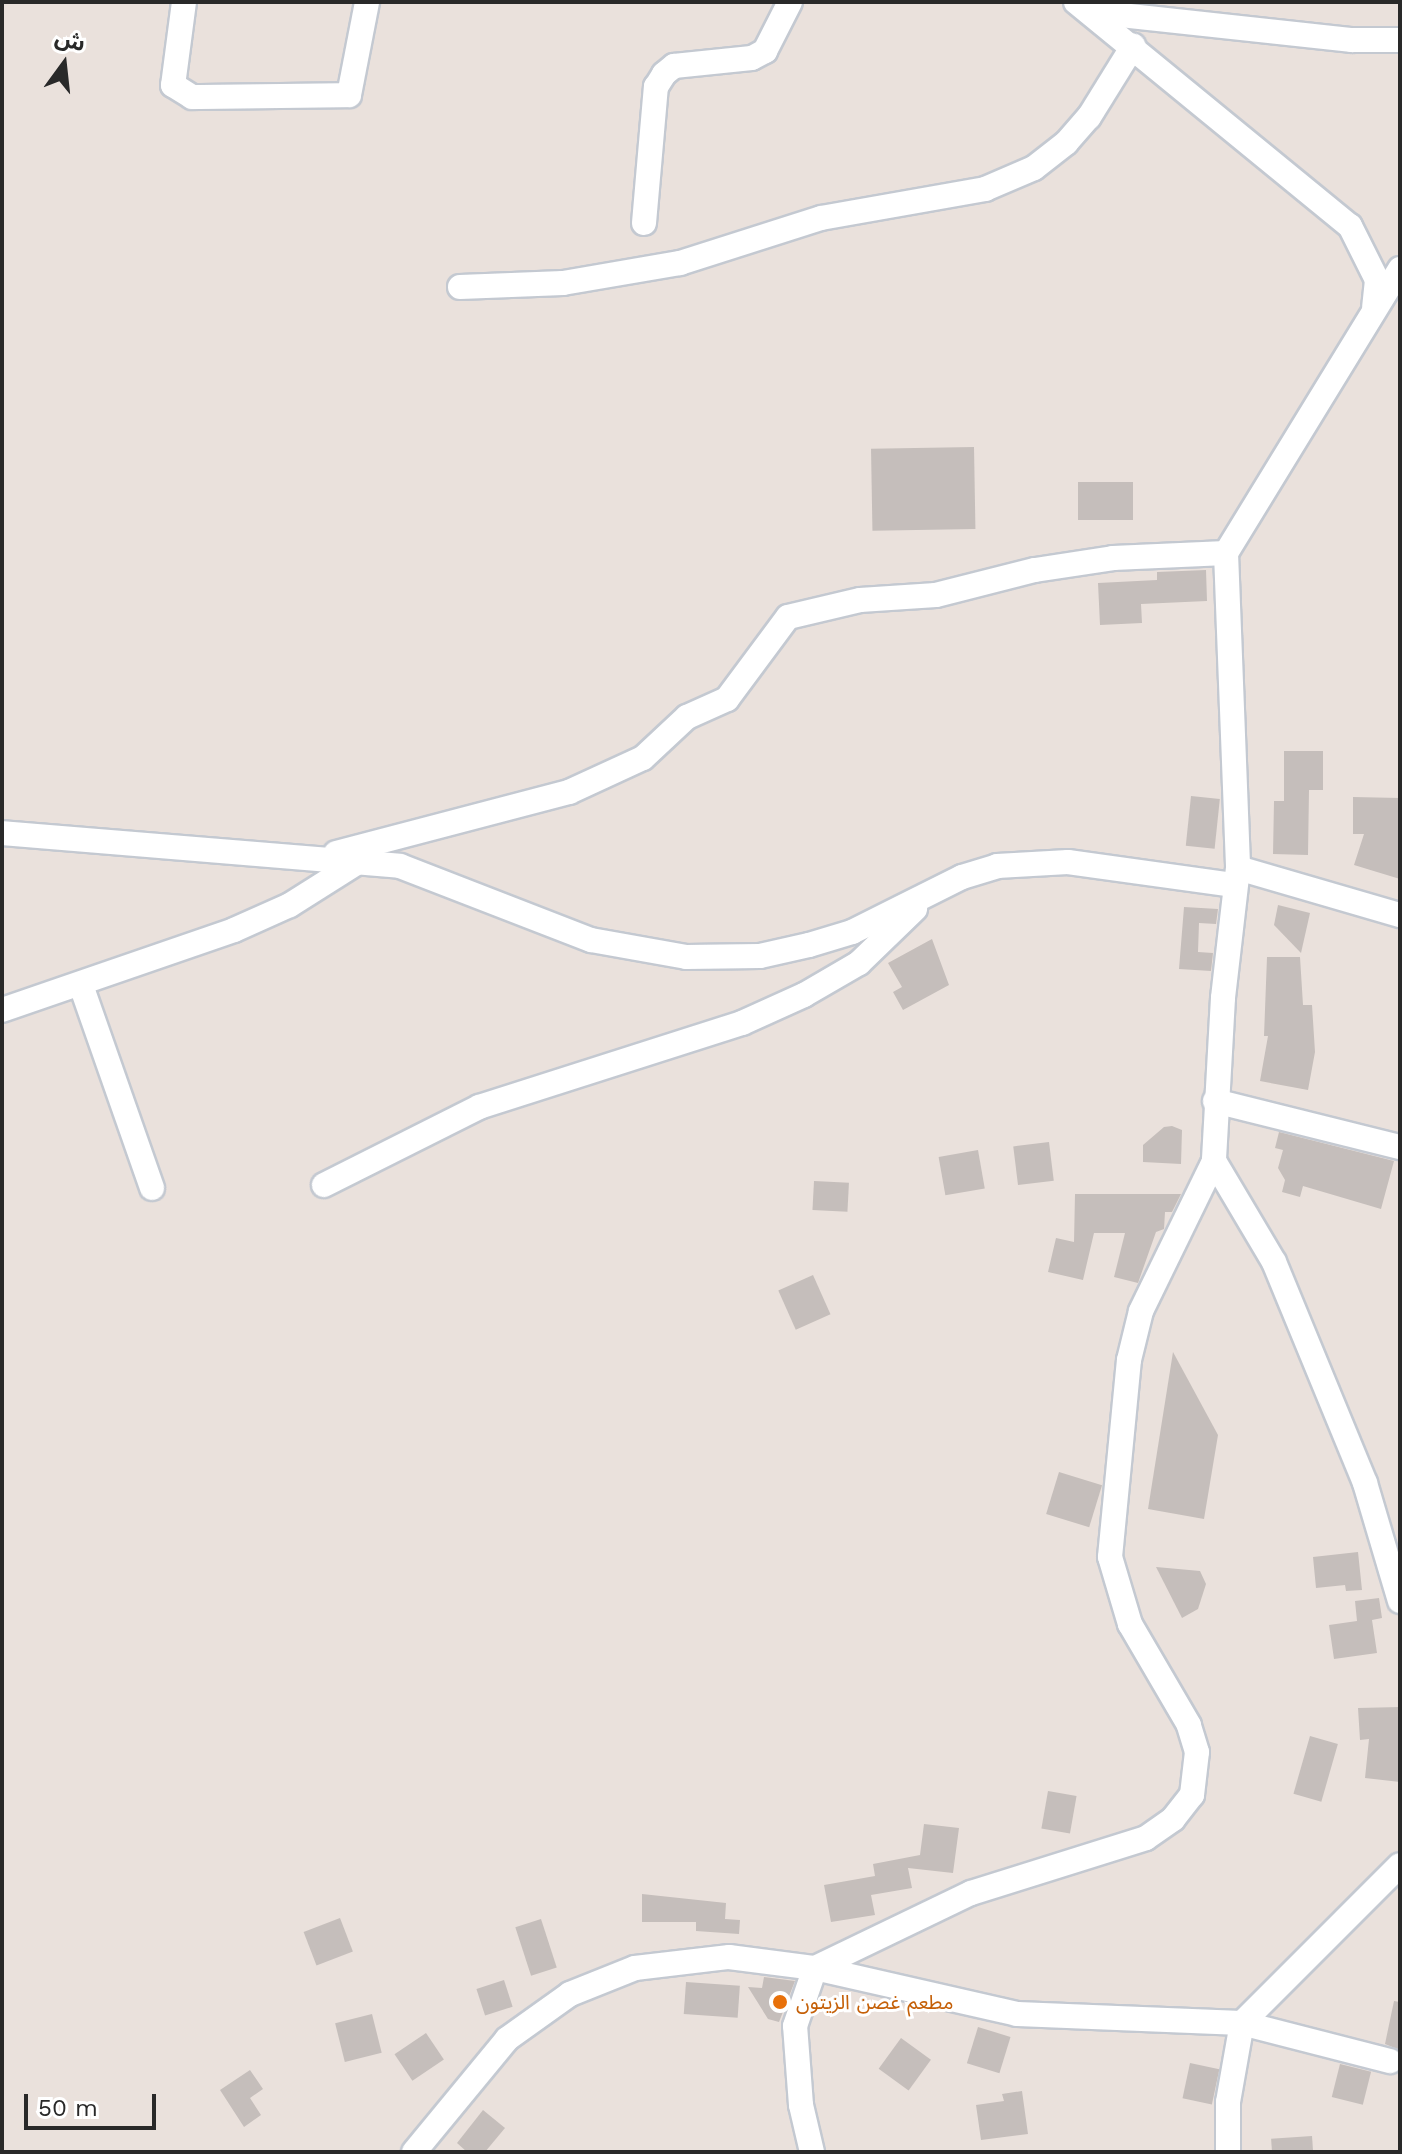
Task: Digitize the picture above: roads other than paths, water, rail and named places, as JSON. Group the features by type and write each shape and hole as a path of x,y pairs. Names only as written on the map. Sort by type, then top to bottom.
{"street":[{"path":"184,2 173,85 192,97 349,95 367,2"},
{"path":"644,223 656,87 664,74 674,66 752,58 765,51 790,2"},
{"path":"1085,7 1352,40 1400,40"},
{"path":"1085,7 1350,226 1377,280 1373,313"},
{"path":"460,287 563,283 680,263 821,218 985,189 1034,168 1066,143 1089,117 1133,46"},
{"path":"812,2152 801,2105 795,2026 815,1968 971,1893 1146,1838 1173,1819 1192,1795 1197,1752 1189,1725 1130,1624 1110,1557 1129,1360 1141,1311 1214,1161 1215,1101 1236,877 1226,553 1373,313 1393,296 1400,269"},
{"path":"318,858 554,797 643,758 687,717 727,699 776,628 799,613 860,600 936,595 1035,570 1113,558 1226,553"},
{"path":"2,833 400,866 591,940 686,957 760,956 809,945 852,932 937,888 997,866 1068,862 1236,877 1400,915"},
{"path":"2,1010 234,930 290,905 358,862"},
{"path":"324,1185 479,1107 742,1023 804,995 859,963 937,888"},
{"path":"81,985 152,1188"},
{"path":"1215,1101 1400,1147"},
{"path":"1214,1161 1274,1262 1365,1483 1400,1601"},
{"path":"1228,2152 1228,2102 1242,2023 1400,1865"},
{"path":"414,2152 507,2039 570,1994 635,1968 729,1957 815,1968 1017,2014 1242,2023 1390,2061"}],"place":[{"name":"مطعم غصن الزيتون","path":"780,2002"}]}
